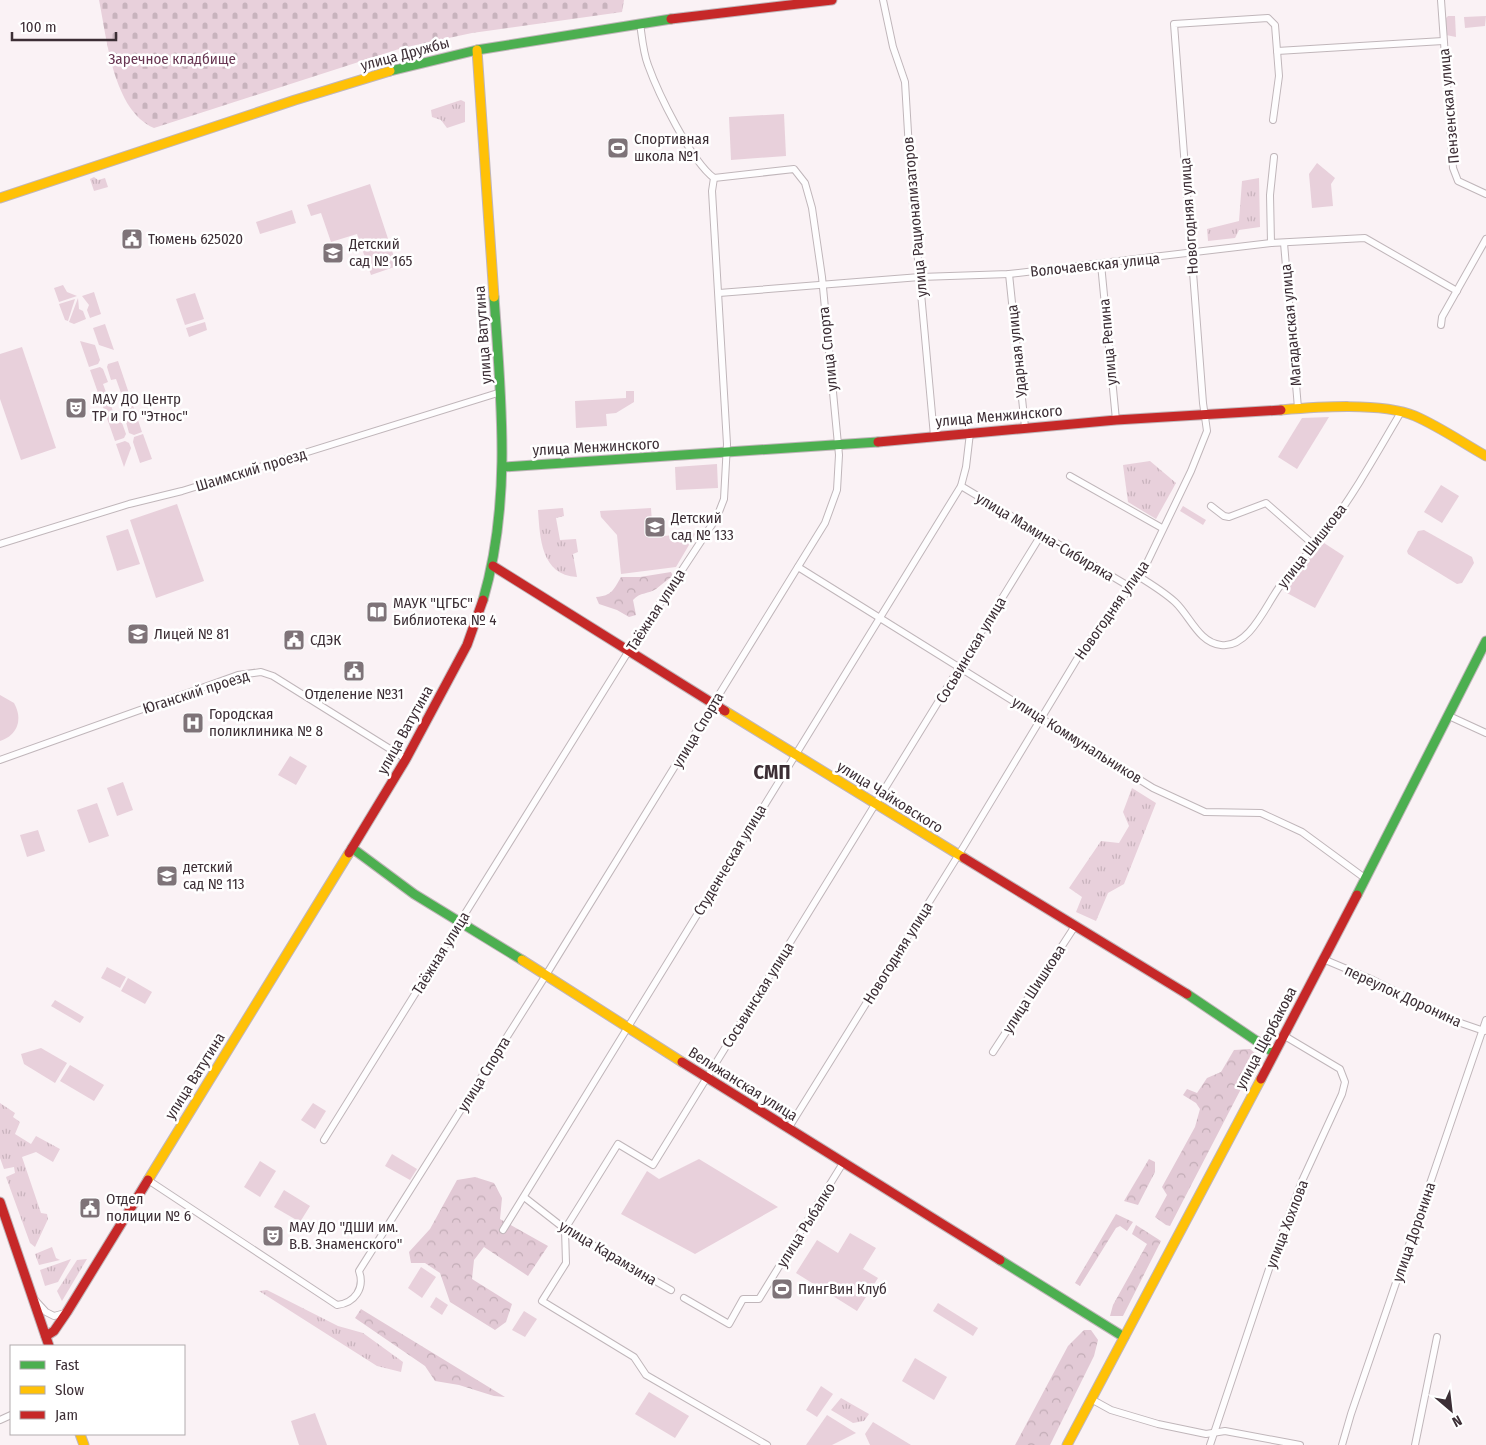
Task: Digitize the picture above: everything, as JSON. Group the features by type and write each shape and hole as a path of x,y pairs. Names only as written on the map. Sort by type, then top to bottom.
{"main road":[{"name":"улица Дружбы","path":"0,198 295,100 406,66 477,50 640,23 771,4 832,0"},
{"name":"улица Ватутина","path":"46,1336 54,1331 66,1312 406,758 467,645 481,607 493,566 503,466 501,392 477,50"},
{"name":"улица Менжинского","path":"503,466 838,445 1025,427 1341,406 1401,412 1440,428 1486,456"},
{"name":"улица Чайковского","path":"493,566 876,805 1200,1001 1273,1052"},
{"name":"улица Щербакова","path":"1066,1445 1366,878 1486,641"},
{"name":"Велижанская улица","path":"352,848 414,894 461,921 627,1028 1124,1338"},
{"path":"0,1202 50,1345"}],"street":[{"name":"улица Рационализаторов","path":"883,0 893,47 905,82 934,436"},
{"name":"Пензенская улица","path":"1441,0 1453,168 1458,181 1486,194"},
{"name":"Новогодняя улица","path":"788,1128 1042,719 1080,654 1144,569 1208,431 1205,414 1174,24 1268,18 1275,24 1278,51"},
{"path":"640,23 647,64 688,144 704,171 714,178"},
{"path":"1273,120 1280,76 1278,51 1443,40"},
{"name":"Магаданская улица","path":"1271,243 1270,195 1274,157"},
{"name":"улица Спорта","path":"148,1180 337,1305 351,1301 358,1294 362,1280 359,1271 546,975 825,523 834,501 839,473 838,445 822,284 812,208 805,183 794,169 714,178"},
{"name":"Таёжная улица","path":"324,1140 628,652 716,517 724,499 726,453 719,293 712,191 714,178"},
{"name":"Волочаевская улица","path":"719,293 920,277 1009,274 1192,254 1209,250 1271,243 1365,238 1457,291"},
{"path":"1441,325 1442,317 1486,239"},
{"name":"Магаданская улица","path":"1284,243 1298,408"},
{"name":"улица Репина","path":"1101,264 1116,420"},
{"name":"Ударная улица","path":"1009,274 1025,427"},
{"name":"Шаимский проезд","path":"0,544 129,504 182,492 501,392"},
{"name":"улица Шишкова","path":"1254,629 1280,586 1344,507 1401,412"},
{"name":"Студенческая улица","path":"503,1230 960,486 966,467 970,433"},
{"path":"1070,476 1162,528"},
{"name":"улица Мамина-Сибиряка","path":"960,486 1130,587"},
{"path":"1211,506 1224,516 1230,517 1266,504 1314,546"},
{"name":"Сосьвинская улица","path":"565,1229 618,1144 653,1165 961,667 1040,534"},
{"name":"улица Коммунальников","path":"798,567 1153,788 1205,812 1261,813 1295,828 1366,878"},
{"name":"улица Мамина-Сибиряка","path":"1138,576 1176,603 1201,634 1211,642 1223,646 1234,643 1254,629"},
{"name":"Юганский проезд","path":"0,760 238,675 258,672 273,676 406,758"},
{"path":"1449,716 1486,733"},
{"name":"улица Шишкова","path":"993,1052 1075,926"},
{"name":"переулок Доронина","path":"1323,959 1373,980 1452,1020 1484,1031"},
{"name":"улица Доронина","path":"1342,1445 1350,1414 1484,1031 1486,1020"},
{"name":"улица Хохлова","path":"1210,1445 1270,1266 1302,1181 1342,1094 1345,1082 1340,1069 1283,1034"},
{"name":"улица Рыбалко","path":"684,1298 729,1324 743,1299 759,1298 843,1163"},
{"name":"улица Карамзина","path":"524,1197 565,1229 670,1290"},
{"path":"565,1229 566,1263 542,1301 634,1357 646,1375 767,1445"},
{"path":"32,1296 46,1312 54,1316 66,1312"},
{"path":"1415,1445 1436,1337"},
{"path":"1091,1399 1111,1410 1158,1424 1214,1434 1225,1431 1300,1445"}],"green space":[{"name":"Заречное кладбище","path":"99,0 624,0 622,12 472,33 402,48 154,128 140,119 129,106 121,90 109,53"},
{"path":"1448,16 1455,16 1456,37 1446,35 1445,19"},
{"path":"1486,16 1485,26 1465,28 1464,17"},
{"path":"461,100 465,102 465,122 447,128 441,120 432,117 431,110"},
{"path":"784,114 786,156 731,160 729,117"},
{"path":"1317,163 1335,178 1331,184 1333,206 1312,208 1309,174"},
{"path":"94,177 98,180 105,178 108,187 94,191 90,179"},
{"path":"1259,178 1260,227 1239,230 1235,238 1208,241 1207,229 1239,221 1242,181"},
{"path":"370,184 397,266 371,275 357,234 331,242 321,213 311,216 307,205"},
{"path":"292,210 296,223 260,234 256,222"},
{"path":"63,285 67,292 77,296 59,302 54,288"},
{"path":"94,292 101,314 90,318 87,310 89,305 82,296"},
{"path":"195,293 204,319 185,325 176,299"},
{"path":"78,298 79,309 83,311 86,319 74,324 69,322"},
{"path":"75,299 68,321 65,320 59,304"},
{"path":"205,322 207,330 189,337 186,328"},
{"path":"105,324 114,350 99,345 93,328"},
{"path":"80,341 95,345 100,360 98,364 89,367"},
{"path":"22,347 56,448 21,460 0,399 0,354"},
{"path":"118,361 142,432 134,435 129,433 126,422 130,418 116,379 111,380 107,367 108,364"},
{"path":"100,367 103,369 108,382 103,384 117,422 122,423 126,434 124,438 115,441 90,370"},
{"path":"626,391 634,391 634,402 616,413 606,414 607,426 576,428 575,401 626,398"},
{"path":"1329,417 1297,469 1278,457 1302,418"},
{"path":"143,434 152,459 140,463 133,442 134,437"},
{"path":"125,441 129,443 131,448 124,467 116,444"},
{"path":"1150,461 1176,483 1156,519 1128,502 1123,465"},
{"path":"717,464 718,488 676,490 675,467"},
{"path":"1441,485 1459,496 1442,523 1424,512"},
{"path":"177,504 204,581 156,598 130,520"},
{"path":"1183,506 1206,520 1203,525 1180,511"},
{"path":"563,508 564,516 556,518 560,540 576,539 578,552 573,554 577,577 565,575 556,570 549,562 542,543 538,510"},
{"path":"651,508 653,537 696,533 676,567 621,574 617,535 601,517 600,511"},
{"path":"128,529 140,564 117,571 106,536"},
{"path":"1424,530 1472,557 1474,563 1462,583 1457,584 1408,554 1407,551 1418,531"},
{"path":"1324,543 1344,556 1315,608 1285,592 1301,566"},
{"path":"671,572 673,576 656,589 633,600 636,615 629,617 617,610 599,604 596,597 609,593 621,577 640,577"},
{"path":"0,695 14,703 17,709 18,720 15,731 0,741"},
{"path":"290,756 307,766 296,785 278,775"},
{"path":"123,782 133,810 117,816 107,788"},
{"path":"1132,788 1156,803 1124,884 1108,893 1096,921 1076,912 1082,897 1069,888 1101,841 1119,843 1129,826 1123,812"},
{"path":"97,803 109,836 89,843 77,810"},
{"path":"38,830 45,851 27,857 20,835"},
{"path":"107,967 126,977 120,988 101,978"},
{"path":"128,978 152,992 145,1004 121,991"},
{"path":"55,1000 84,1017 80,1023 51,1006"},
{"path":"41,1048 67,1063 55,1083 24,1064 21,1054"},
{"path":"1250,1049 1258,1056 1170,1226 1166,1225 1155,1217 1167,1195 1162,1187 1195,1127 1200,1109 1196,1103 1183,1095 1187,1089 1197,1093 1207,1078 1221,1072 1234,1050"},
{"path":"70,1065 104,1085 94,1101 60,1081"},
{"path":"0,1103 15,1113 13,1117 20,1122 15,1134 31,1144 36,1136 60,1149 53,1162 36,1152 22,1157 41,1213 47,1214 48,1219 35,1247 30,1243 6,1177 15,1173 14,1167 4,1169 0,1158"},
{"path":"313,1103 326,1111 315,1129 301,1120"},
{"path":"392,1154 417,1169 410,1180 385,1166"},
{"path":"699,1159 778,1207 695,1254 621,1214 647,1171 659,1179"},
{"path":"1149,1159 1155,1162 1155,1172 1138,1205 1124,1201"},
{"path":"260,1161 276,1171 260,1197 244,1187"},
{"path":"475,1177 494,1183 502,1198 500,1219 548,1246 528,1276 484,1247 474,1260 472,1279 512,1304 506,1322 495,1330 450,1302 440,1273 425,1263 411,1263 409,1252 430,1229 457,1180"},
{"path":"284,1190 310,1206 300,1222 274,1207"},
{"path":"1116,1214 1133,1222 1127,1231 1120,1226 1116,1228 1080,1286 1075,1283"},
{"path":"1136,1225 1161,1241 1123,1316 1110,1316 1113,1305 1147,1244 1132,1234"},
{"path":"850,1233 876,1248 863,1269 878,1278 857,1311 796,1273 817,1240 838,1253"},
{"path":"52,1247 56,1258 60,1260 39,1265 35,1254"},
{"path":"71,1259 58,1282 45,1286 40,1270"},
{"path":"87,1259 62,1301 57,1291 77,1260"},
{"path":"421,1267 436,1277 422,1298 408,1288"},
{"path":"267,1290 338,1326 363,1333 403,1362 401,1372 377,1366 259,1291"},
{"path":"436,1297 448,1305 442,1315 430,1307"},
{"path":"938,1303 978,1328 973,1336 933,1311"},
{"path":"361,1309 505,1397 435,1381 425,1366 355,1318"},
{"path":"524,1311 537,1319 525,1337 512,1330"},
{"path":"1084,1330 1091,1330 1098,1340 1094,1356 1050,1445 1015,1445 1068,1346"},
{"path":"915,1358 947,1377 934,1400 902,1381"},
{"path":"821,1386 833,1394 817,1417 806,1410"},
{"path":"649,1392 689,1416 675,1438 635,1414"},
{"path":"841,1398 869,1414 864,1421 853,1423 831,1410"},
{"path":"315,1413 327,1445 299,1445 291,1421"},
{"path":"827,1415 856,1433 832,1445 806,1445"},
{"path":"873,1422 911,1445 870,1445 865,1434"}],"traffic: fast":[{"path":"390,71 477,50 671,19"},
{"path":"483,600 492,563 501,487 501,411 494,297"},
{"path":"503,467 878,442"},
{"path":"1357,895 1486,641"},
{"path":"352,848 414,894 522,960"},
{"path":"1187,994 1273,1052"},
{"path":"1000,1260 1124,1337"}],"traffic: slow":[{"path":"477,50 494,297"},
{"path":"0,198 295,100 390,71"},
{"path":"1281,410 1368,407 1401,412 1415,416 1433,425 1486,456"},
{"path":"725,711 964,858"},
{"path":"148,1180 349,853"},
{"path":"522,960 682,1062"},
{"path":"1067,1445 1261,1079"},
{"path":"80,1435 84,1445"}],"traffic: jam":[{"path":"671,19 832,0"},
{"path":"878,442 1116,420 1281,410"},
{"path":"493,566 725,711"},
{"path":"349,853 406,759 467,645 483,600"},
{"path":"964,858 1187,994"},
{"path":"1261,1079 1357,895"},
{"path":"682,1062 1000,1260"},
{"path":"46,1336 54,1331 67,1312 148,1180"},
{"path":"0,1202 49,1345"}],"place":[{"name":"Спортивная школа №1","path":"618,148"},
{"name":"Тюмень 625020","path":"132,239"},
{"name":"Детский сад № 165","path":"333,253"},
{"name":"МАУ ДО Центр ТР и ГО \"Этнос\"","path":"76,408"},
{"name":"Детский сад № 133","path":"655,527"},
{"name":"МАУК \"ЦГБС\" Библиотека № 4","path":"377,612"},
{"name":"Лицей № 81","path":"138,634"},
{"name":"СДЭК","path":"294,640"},
{"name":"Отделение №31","path":"354,671"},
{"name":"Городская поликлиника № 8","path":"193,723"},
{"name":"детский сад № 113","path":"167,876"},
{"name":"Отдел полиции № 6","path":"90,1208"},
{"name":"МАУ ДО \"ДШИ им. В.В. Знаменского\"","path":"273,1236"},
{"name":"ПингВин Клуб","path":"782,1289"}],"district":[{"name":"СМП","path":"772,772"}]}
